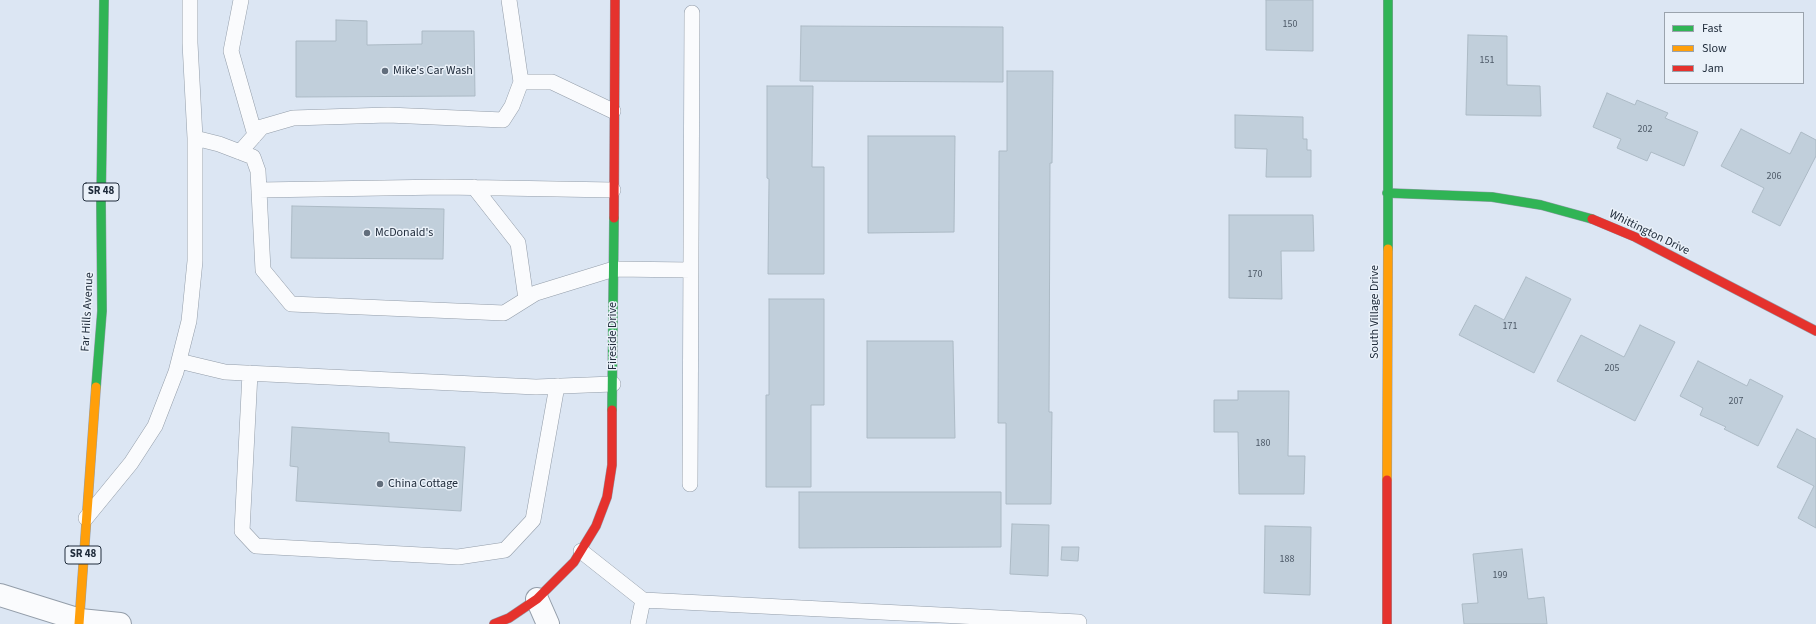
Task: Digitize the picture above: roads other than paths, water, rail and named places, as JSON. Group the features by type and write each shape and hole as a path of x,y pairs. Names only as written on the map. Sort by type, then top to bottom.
{"street":[{"name":"Far Hills Avenue","path":"80,622 86,518 102,311 101,203 104,0"},
{"name":"Fireside Drive","path":"494,624 509,618 537,599 574,562 596,526 607,497 612,465 615,0"},
{"name":"South Village Drive","path":"1387,624 1388,0"},
{"name":"Whittington Drive","path":"1387,193 1492,197 1541,205 1589,218 1635,237 1816,331"},
{"path":"0,595 80,622"},
{"path":"537,599 548,624"},
{"path":"52,624 80,622 120,624"}],"lane":[{"path":"86,518 131,463 155,426 179,361 189,322 195,261 195,138 190,43 190,0"},
{"path":"241,0 231,51 255,135"},
{"path":"240,152 262,127 293,118 388,115 503,120 512,106 521,82 509,0"},
{"path":"690,484 692,12"},
{"path":"521,82 552,82 614,111"},
{"path":"195,138 254,157 258,171 263,270 291,304 504,313 536,293 614,269 691,270"},
{"path":"259,190 474,187 613,190"},
{"path":"474,187 518,243 526,299"},
{"path":"179,361 225,372 536,387 613,384"},
{"path":"250,373 242,530 256,546 458,557 504,550 533,520 558,386"},
{"path":"580,551 643,600 1079,622"},
{"path":"638,624 643,600"}],"place":[{"name":"Mike's Car Wash","path":"385,71"},
{"name":"McDonald's","path":"367,233"},
{"name":"China Cottage","path":"380,484"}]}
